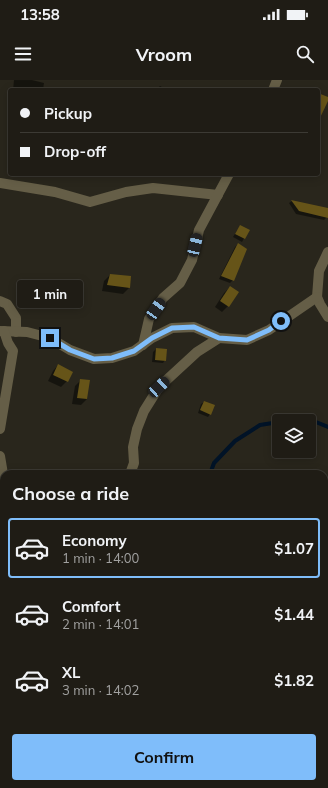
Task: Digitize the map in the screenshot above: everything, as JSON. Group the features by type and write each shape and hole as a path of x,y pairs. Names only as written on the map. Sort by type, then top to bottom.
{"street":[{"path":"143,345 149,320 163,298 180,282 192,260 198,230 228,176"},
{"path":"0,183 55,192 90,202 126,192 153,188 218,195"},
{"path":"328,252 319,270 317,297 328,317"},
{"path":"2,331 27,332 50,338 70,350 94,359 112,358 134,351 152,338 172,328 194,327 219,338 247,340 269,330 317,297"},
{"path":"0,301 7,304 16,318 16,332"},
{"path":"0,429 13,351 2,331"},
{"path":"131,470 134,463 133,447 137,429 144,411 159,387 196,352 219,338"},
{"path":"0,456 2,470"}],"building":[{"path":"320,94 328,97 328,101 320,118"},
{"path":"291,200 328,208 328,218 299,211"},
{"path":"240,225 250,230 245,239 235,234"},
{"path":"238,243 247,249 234,281 221,276"},
{"path":"110,274 131,276 130,288 107,285"},
{"path":"230,286 239,292 229,307 220,301"},
{"path":"156,348 167,349 166,361 155,360"},
{"path":"58,364 73,372 68,382 53,375"},
{"path":"80,379 90,380 87,399 77,398"},
{"path":"204,401 215,405 211,415 200,410"}],"waterway":[{"path":"316,422 328,427"},
{"path":"211,470 214,463 235,441 260,425 272,423"}],"route":[{"path":"50,338 70,350 94,359 112,358 134,351 152,338 172,328 194,327 219,338 247,340 269,330 281,321"}]}
